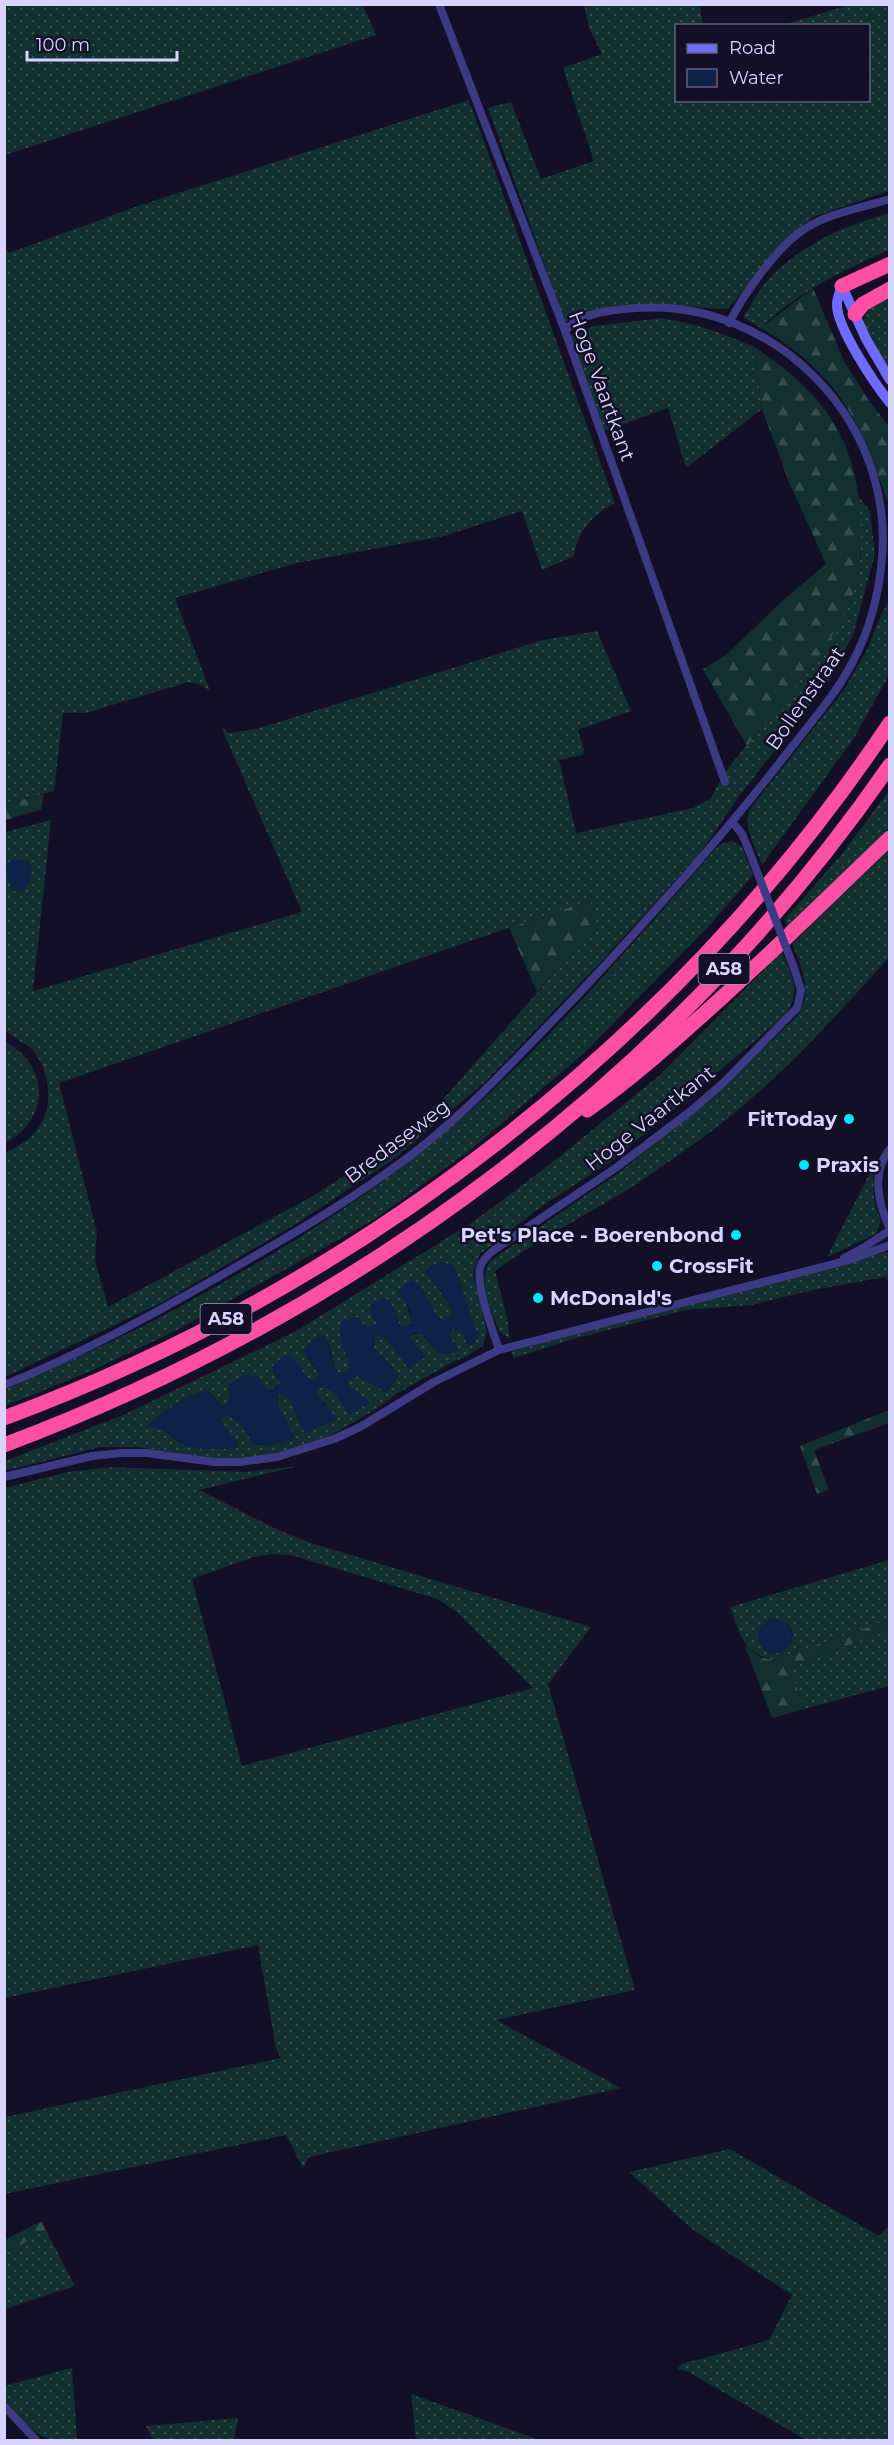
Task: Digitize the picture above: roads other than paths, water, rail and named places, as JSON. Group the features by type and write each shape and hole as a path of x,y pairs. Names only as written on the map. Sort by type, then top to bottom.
{"highway":[{"path":"842,286 890,264"},
{"path":"855,314 863,304 890,289"},
{"name":"A58","path":"4,1418 171,1347 273,1293 340,1254 440,1185 512,1131 604,1052 687,972 807,837 890,723"},
{"name":"A58","path":"532,1147 649,1044 719,975 789,899 861,807 890,765"},
{"name":"A58","path":"4,1445 121,1398 182,1369 278,1318 412,1236 532,1147 625,1084 748,974 890,838"}],"main road":[{"path":"842,286 866,339 890,380"},
{"path":"842,286 836,305 841,322 861,361 890,403"}],"street":[{"name":"Hoge Vaartkant","path":"439,4 565,331 725,782"},
{"path":"729,323 738,305 783,247 803,230 825,219 890,199"},
{"name":"Bollenstraat","path":"565,331 571,323 606,311 665,306 698,311 764,338 794,358 817,378 840,406 861,443 872,471 879,501 883,538 879,580 871,618 851,665 832,696 733,823"},
{"name":"Hoge Vaartkant","path":"499,1350 481,1282 480,1268 487,1256 617,1167 692,1110 797,1008 801,990 794,968 748,848 742,834 733,823"},
{"name":"Bredaseweg","path":"4,1385 163,1309 314,1222 390,1171 479,1098 601,970 733,823"},
{"path":"835,1263 890,1230 878,1184 881,1158 890,1149"},
{"path":"4,1477 92,1456 121,1453 147,1453 214,1462 277,1458 334,1439 360,1427 434,1382 499,1350 865,1255 890,1245"},
{"path":"4,2406 36,2440"}],"water":[{"path":"12,859 29,861 31,865 31,878 21,892 14,891 10,885 6,866"},
{"path":"439,1262 453,1265 456,1270 478,1336 475,1343 468,1347 462,1330 452,1329 449,1335 457,1348 455,1353 439,1354 425,1336 416,1332 409,1338 426,1357 408,1368 385,1337 377,1335 373,1339 374,1348 399,1375 386,1392 358,1376 348,1380 349,1387 371,1402 350,1414 335,1393 324,1386 318,1389 318,1397 331,1410 336,1420 305,1433 290,1399 286,1395 279,1395 277,1399 281,1412 295,1437 280,1444 254,1445 241,1424 227,1415 221,1420 238,1447 212,1449 192,1447 163,1431 145,1427 174,1405 208,1390 222,1407 227,1405 230,1398 228,1384 248,1374 258,1376 266,1391 272,1390 280,1382 272,1367 277,1361 289,1356 296,1361 308,1378 312,1381 317,1380 320,1375 305,1352 312,1341 321,1336 325,1335 336,1370 339,1373 345,1372 351,1366 340,1337 343,1320 358,1317 366,1327 376,1325 370,1313 371,1304 384,1299 389,1300 402,1328 410,1325 410,1312 397,1292 413,1280 419,1284 437,1317 441,1320 448,1318 454,1311 427,1273 429,1267"},
{"path":"775,1619 787,1624 792,1636 787,1648 775,1653 763,1648 758,1636 763,1624"}],"place":[{"name":"FitToday","path":"849,1119"},
{"name":"Praxis","path":"804,1165"},
{"name":"Pet's Place - Boerenbond","path":"736,1235"},
{"name":"CrossFit","path":"657,1266"},
{"name":"McDonald's","path":"538,1298"}]}
